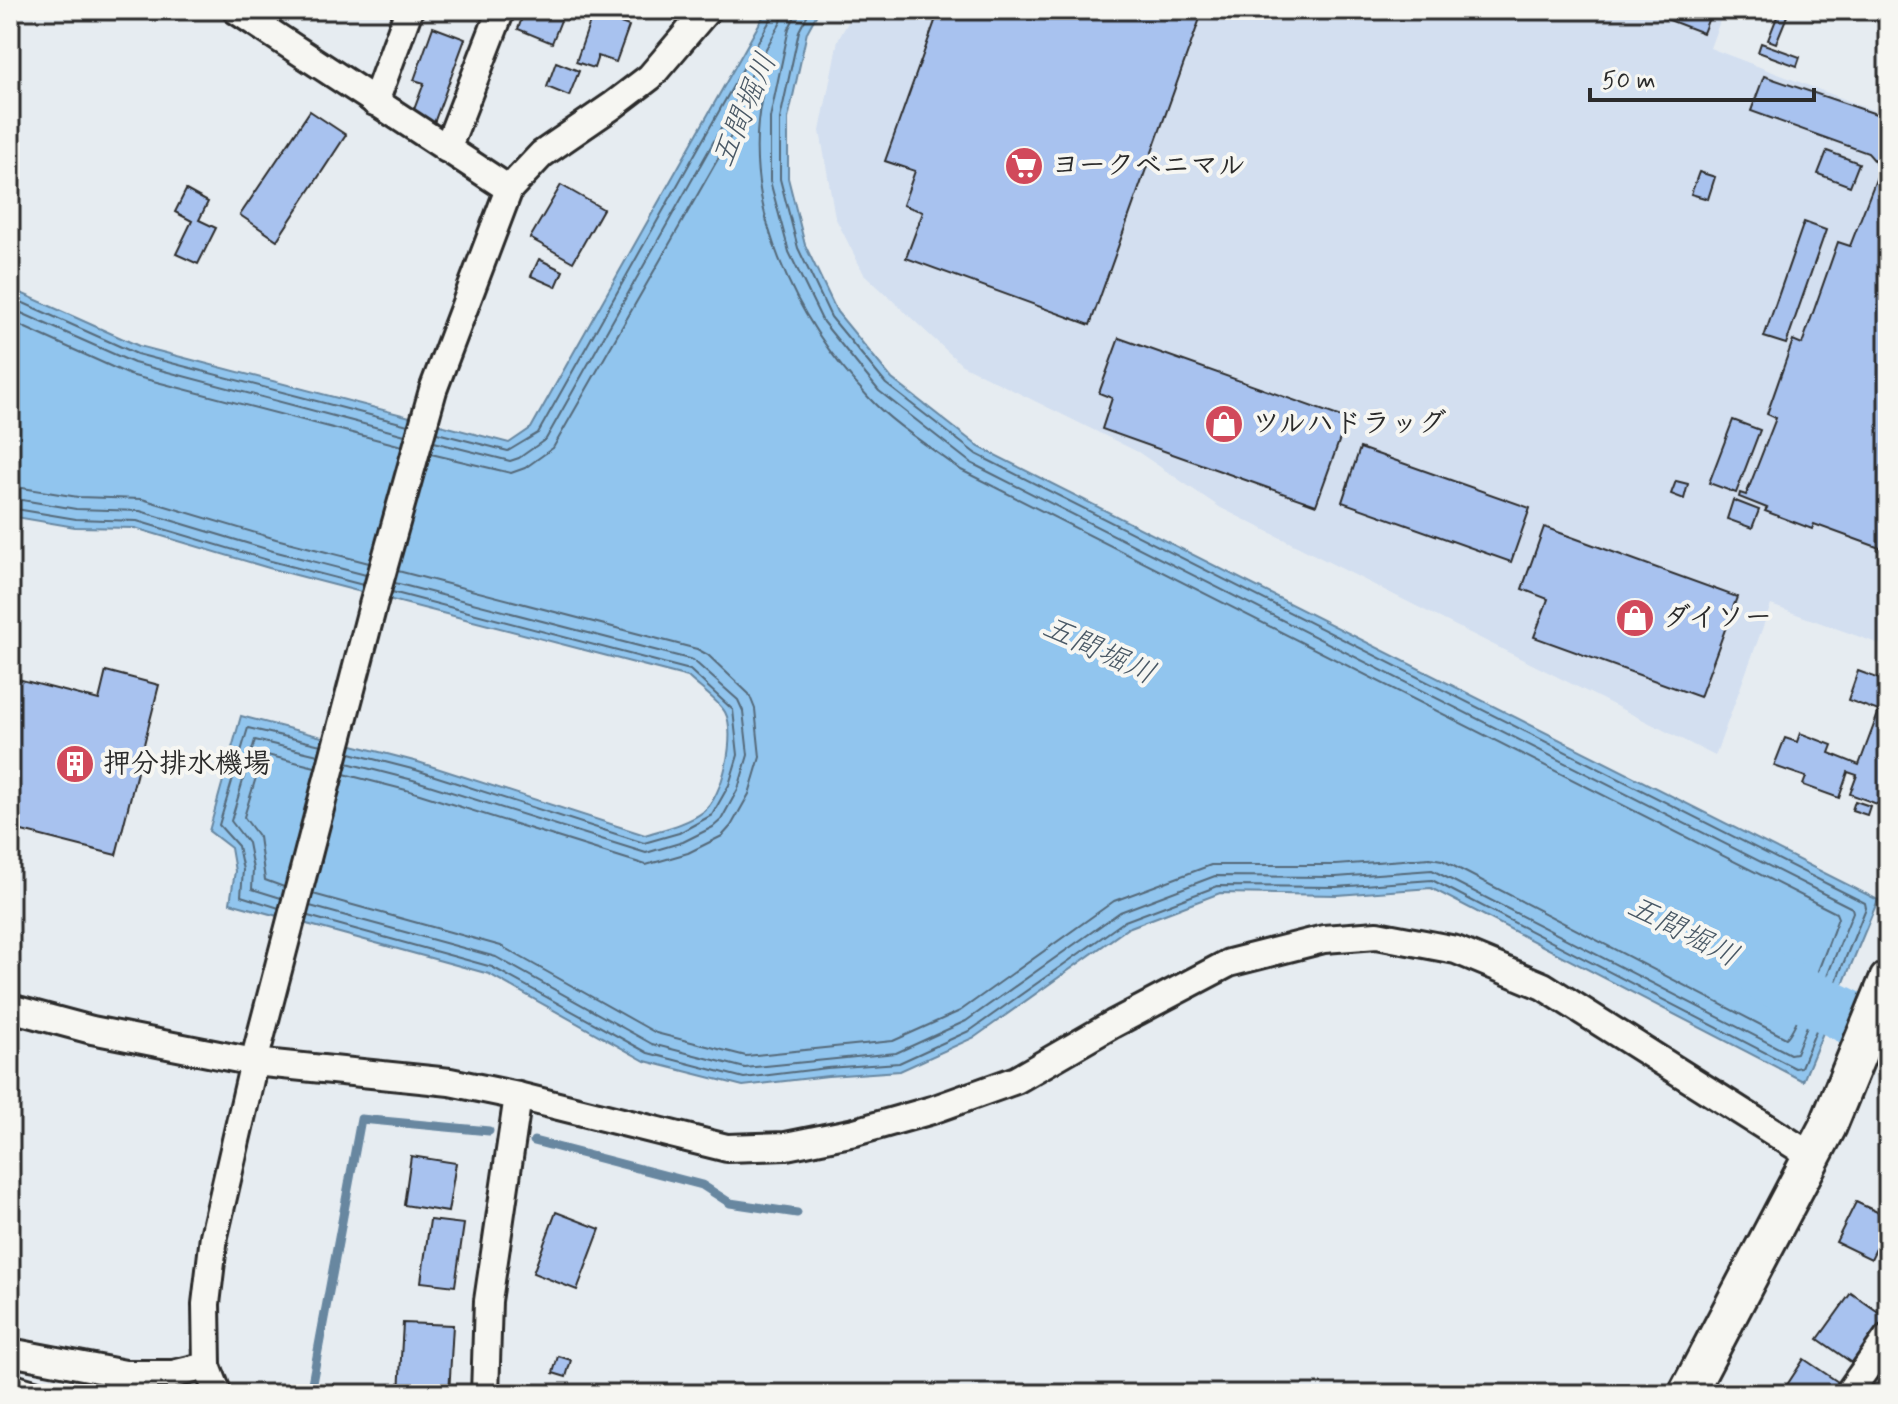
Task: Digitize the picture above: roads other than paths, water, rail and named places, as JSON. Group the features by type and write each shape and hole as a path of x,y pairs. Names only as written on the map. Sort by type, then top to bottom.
{"street":[{"path":"237,10 509,189"},
{"path":"375,102 409,10"},
{"path":"447,149 501,10"},
{"path":"218,1394 207,1366 206,1304 214,1236 345,712 433,390 509,189 542,154 650,77 707,10"},
{"path":"10,1008 92,1030 258,1051 450,1082 727,1148 786,1146 868,1129 1016,1080 1229,963 1324,939 1377,935 1456,950 1543,986 1820,1141"},
{"path":"1687,1394 1820,1141 1888,980"},
{"path":"485,1394 488,1301 518,1096"},
{"path":"1848,1394 1888,1337"},
{"path":"10,1352 125,1374 173,1374 207,1366"},
{"path":"10,1387 34,1394"}],"water":[{"path":"767,10 819,10 807,32 788,119 788,178 805,245 837,312 892,379 979,447 1878,900 1803,1081 1431,888 1337,895 1220,893 1128,928 975,1037 900,1071 743,1086 645,1061 489,974 230,903 235,871 231,848 209,831 241,716 418,762 645,835 690,820 710,804 722,780 729,749 725,712 688,677 269,568 135,528 75,527 10,516 10,288 139,346 509,443 531,428"}],"waterway":[{"name":"五間堀川","path":"1766,976 1888,1036"},
{"path":"310,1394 361,1119 489,1131"},
{"path":"534,1141 702,1185 730,1203 797,1213"}],"place":[{"name":"ヨークベニマル","path":"1024,166"},
{"name":"ツルハドラッグ","path":"1224,424"},
{"name":"ダイソー","path":"1635,618"},
{"name":"押分排水機場","path":"75,764"}]}
